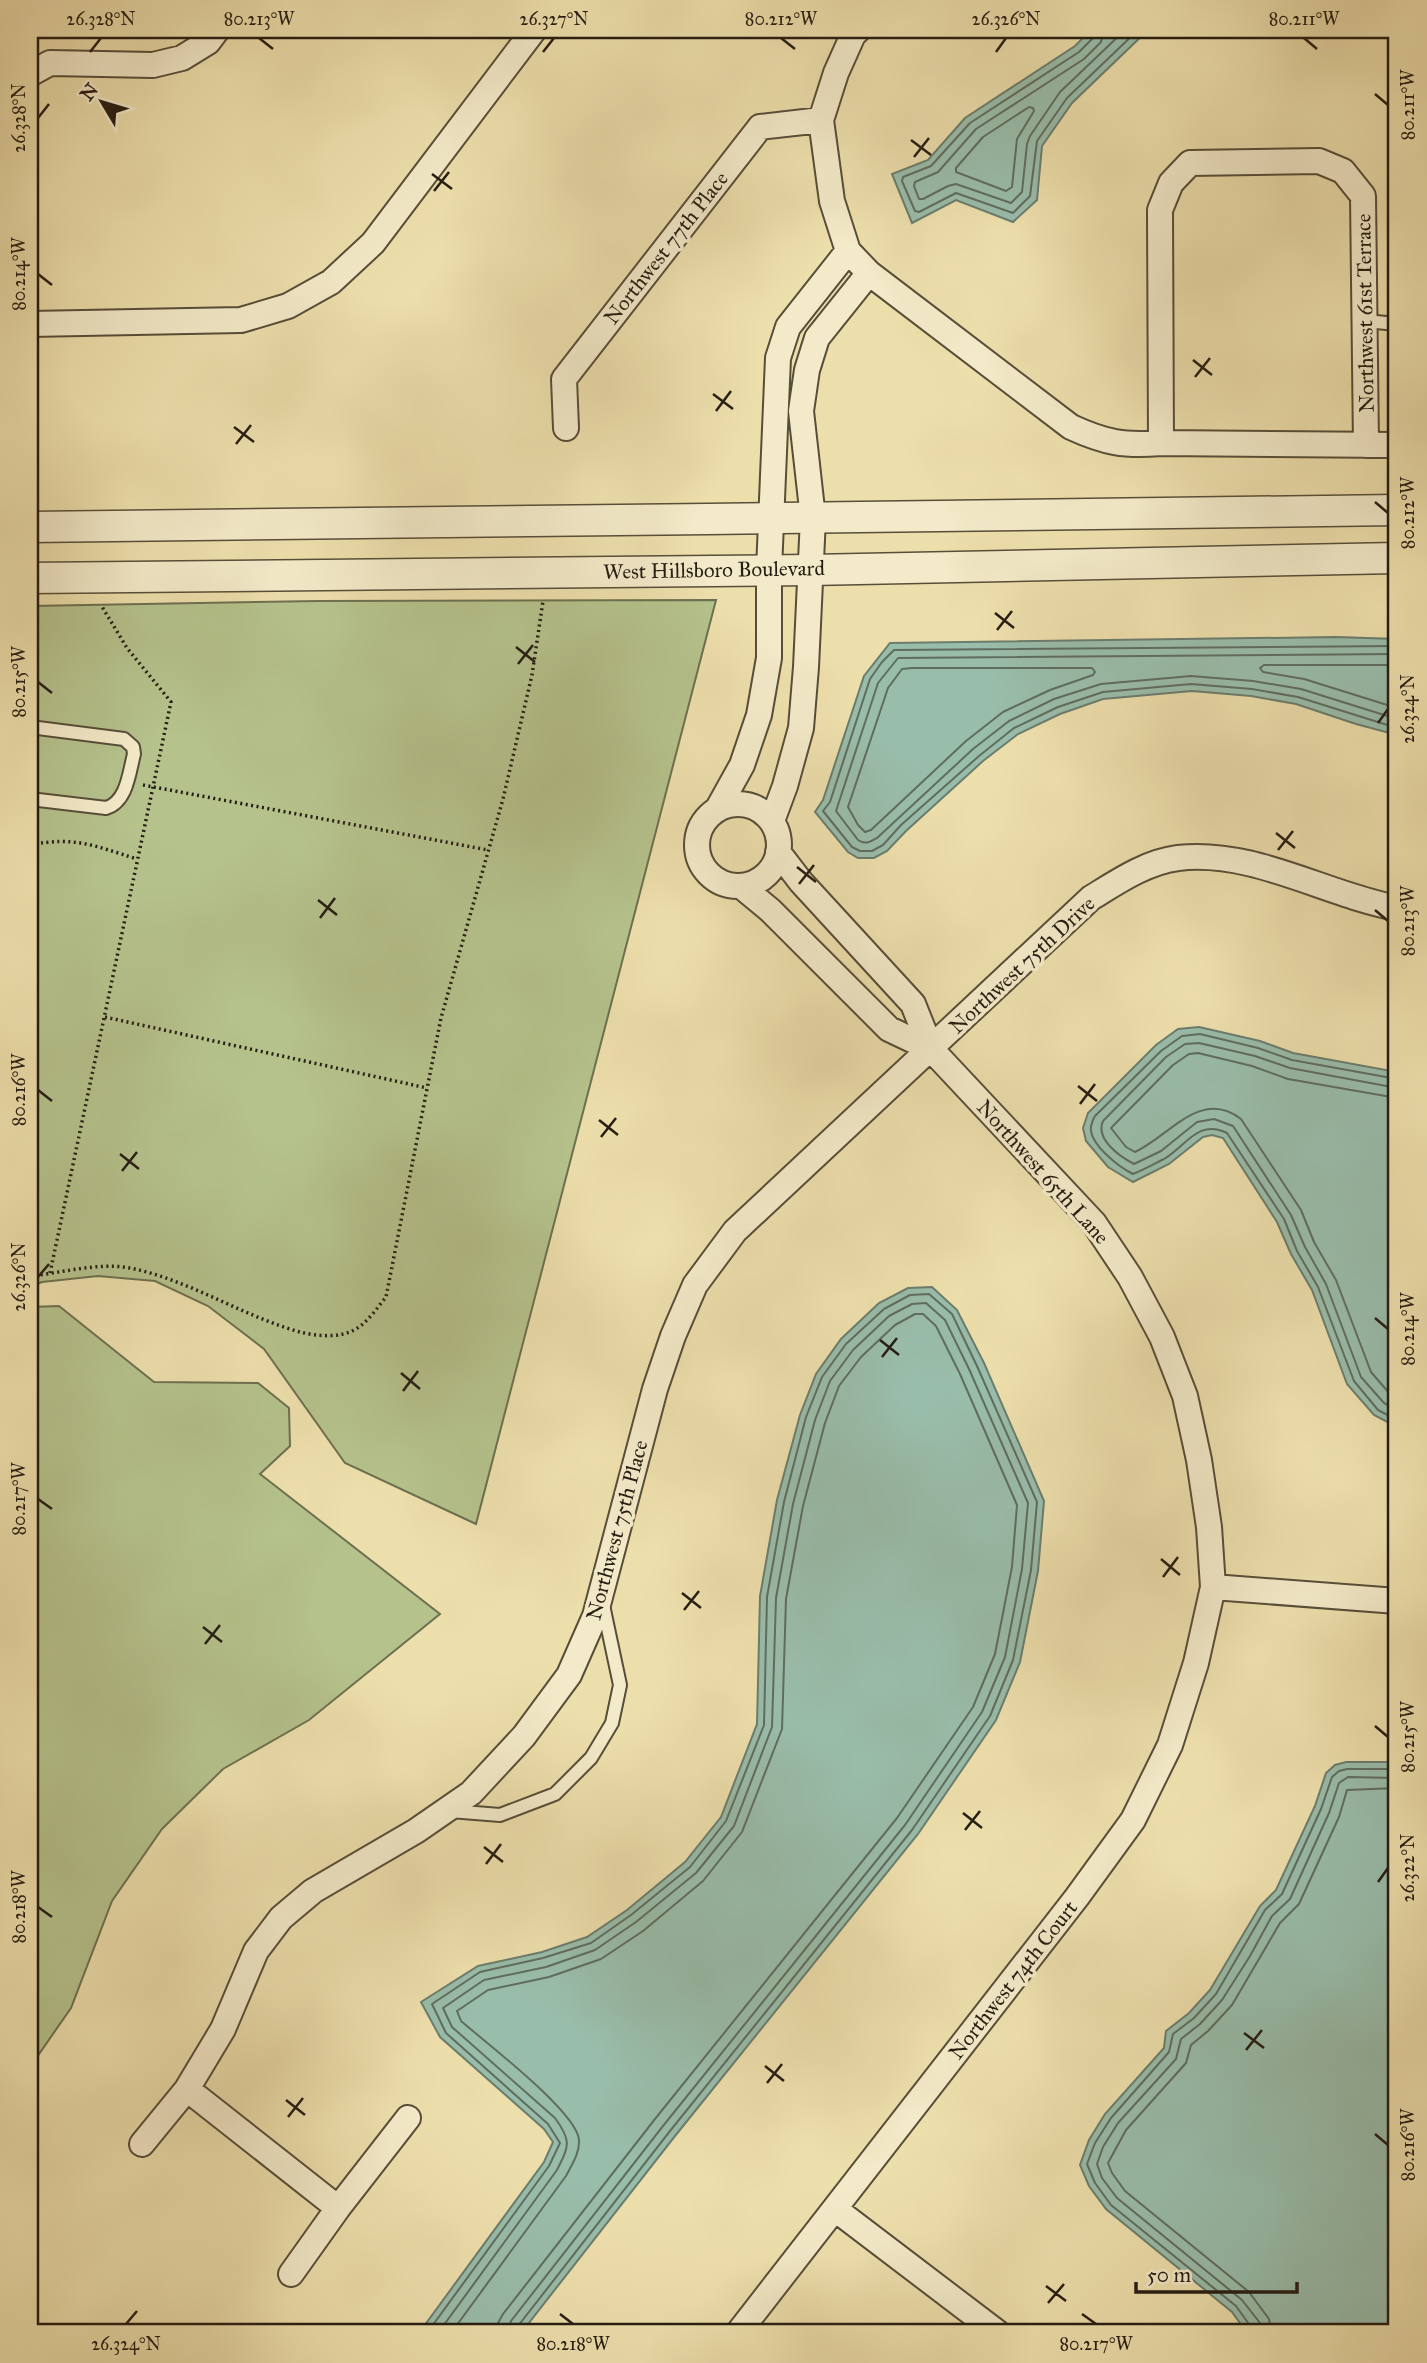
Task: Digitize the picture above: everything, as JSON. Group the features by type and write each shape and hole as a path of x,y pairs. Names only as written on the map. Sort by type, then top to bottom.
{"street":[{"path":"30,74 50,63 153,65 182,58 208,42 217,30"},
{"path":"30,324 241,320 288,306 331,282 373,243 534,30"},
{"path":"858,30 853,35 836,73 821,120 832,201 848,251 869,274 1071,427 1100,441 1133,445 1397,445"},
{"name":"Northwest 77th Place","path":"566,428 564,379 760,127 821,120"},
{"name":"Northwest 61st Terrace","path":"1161,443 1160,210 1171,183 1191,163 1319,161 1343,171 1363,196 1366,445"},
{"path":"717,810 742,765 759,715 769,658 769,570 778,358 788,327 848,251"},
{"path":"772,821 801,729 813,518 801,411 807,370 817,338 869,274"},
{"path":"30,527 1397,510"},
{"name":"West Hillsboro Boulevard","path":"30,578 810,570 1397,558"},
{"path":"728,805 753,806 772,821 779,841 778,852 774,865 766,875 754,883 728,885 705,870 697,844 707,818 717,810 728,805"},
{"path":"778,852 801,882 913,1004 931,1049"},
{"name":"Northwest 75th Drive","path":"931,1049 1091,898 1130,874 1177,858 1225,858 1397,908"},
{"path":"741,886 770,910 889,1029 931,1049"},
{"path":"815,955 844,929"},
{"name":"Northwest 65th Lane","path":"931,1049 1094,1223 1130,1277 1162,1336 1185,1396 1199,1460 1209,1527 1213,1587"},
{"name":"Northwest 75th Place","path":"142,2144 187,2089 223,2029 256,1951 281,1918 313,1891 416,1831 471,1793 524,1736 569,1675 595,1616 655,1389 673,1336 695,1285 735,1231 931,1049"},
{"path":"1213,1587 1397,1601"},
{"name":"Northwest 74th Court","path":"738,2333 1069,1908 1133,1820 1170,1745 1196,1663 1213,1587"},
{"path":"187,2089 338,2208"},
{"path":"291,2274 408,2118"},
{"path":"835,2209 998,2333"}],"lane":[{"path":"1365,321 1397,324"},
{"path":"30,727 124,740 133,747 134,754 121,800 106,808 30,799"},
{"path":"446,1810 500,1815 555,1794 592,1758 612,1723 620,1685 601,1595"}],"path":[{"path":"30,1276 89,1268 128,1268 158,1275 301,1332 334,1336 354,1330 376,1311 386,1297 441,1018 503,799 532,675 543,601"},
{"path":"50,1273 171,702 127,648 101,605"},
{"path":"126,781 488,850"},
{"path":"30,845 55,840 81,842 137,859"},
{"path":"104,1017 427,1088"}],"green space":[{"path":"716,600 476,1524 345,1463 264,1349 208,1306 155,1281 98,1276 42,1282 30,1287 30,606 318,601"},
{"path":"59,1306 154,1382 258,1383 289,1408 290,1446 260,1474 440,1614 309,1720 223,1769 162,1829 112,1901 71,2008 30,2067 30,1307"}],"water":[{"path":"1091,30 1148,30 1072,103 1042,146 1037,200 1013,222 956,200 912,223 892,174 928,160 965,118 1075,46"},
{"path":"1336,637 1397,639 1397,735 1296,704 1251,696 1192,691 1103,699 1060,714 1018,734 983,761 887,851 874,858 858,858 848,852 815,812 823,800 864,676 890,643"},
{"path":"1199,1027 1260,1041 1293,1053 1397,1072 1397,1427 1374,1415 1347,1384 1312,1290 1291,1254 1277,1222 1223,1138 1212,1135 1203,1137 1169,1164 1133,1182 1108,1167 1086,1141 1083,1128 1088,1113 1156,1045 1178,1029"},
{"path":"932,1287 957,1310 984,1363 1044,1501 1038,1571 1020,1662 996,1720 918,1834 675,2136 521,2333 419,2333 544,2162 553,2142 544,2129 440,2037 421,2002 478,1966 542,1952 587,1937 627,1910 685,1862 721,1817 757,1724 760,1596 777,1500 800,1415 816,1374 841,1339 879,1303 908,1288"},
{"path":"1346,1762 1397,1762 1397,2303 1393,2333 1247,2333 1232,2312 1106,2209 1089,2186 1080,2165 1089,2140 1105,2114 1164,2048 1166,2031 1189,2013 1210,1990 1260,1906 1276,1890 1315,1806 1326,1773 1335,1765"}]}
